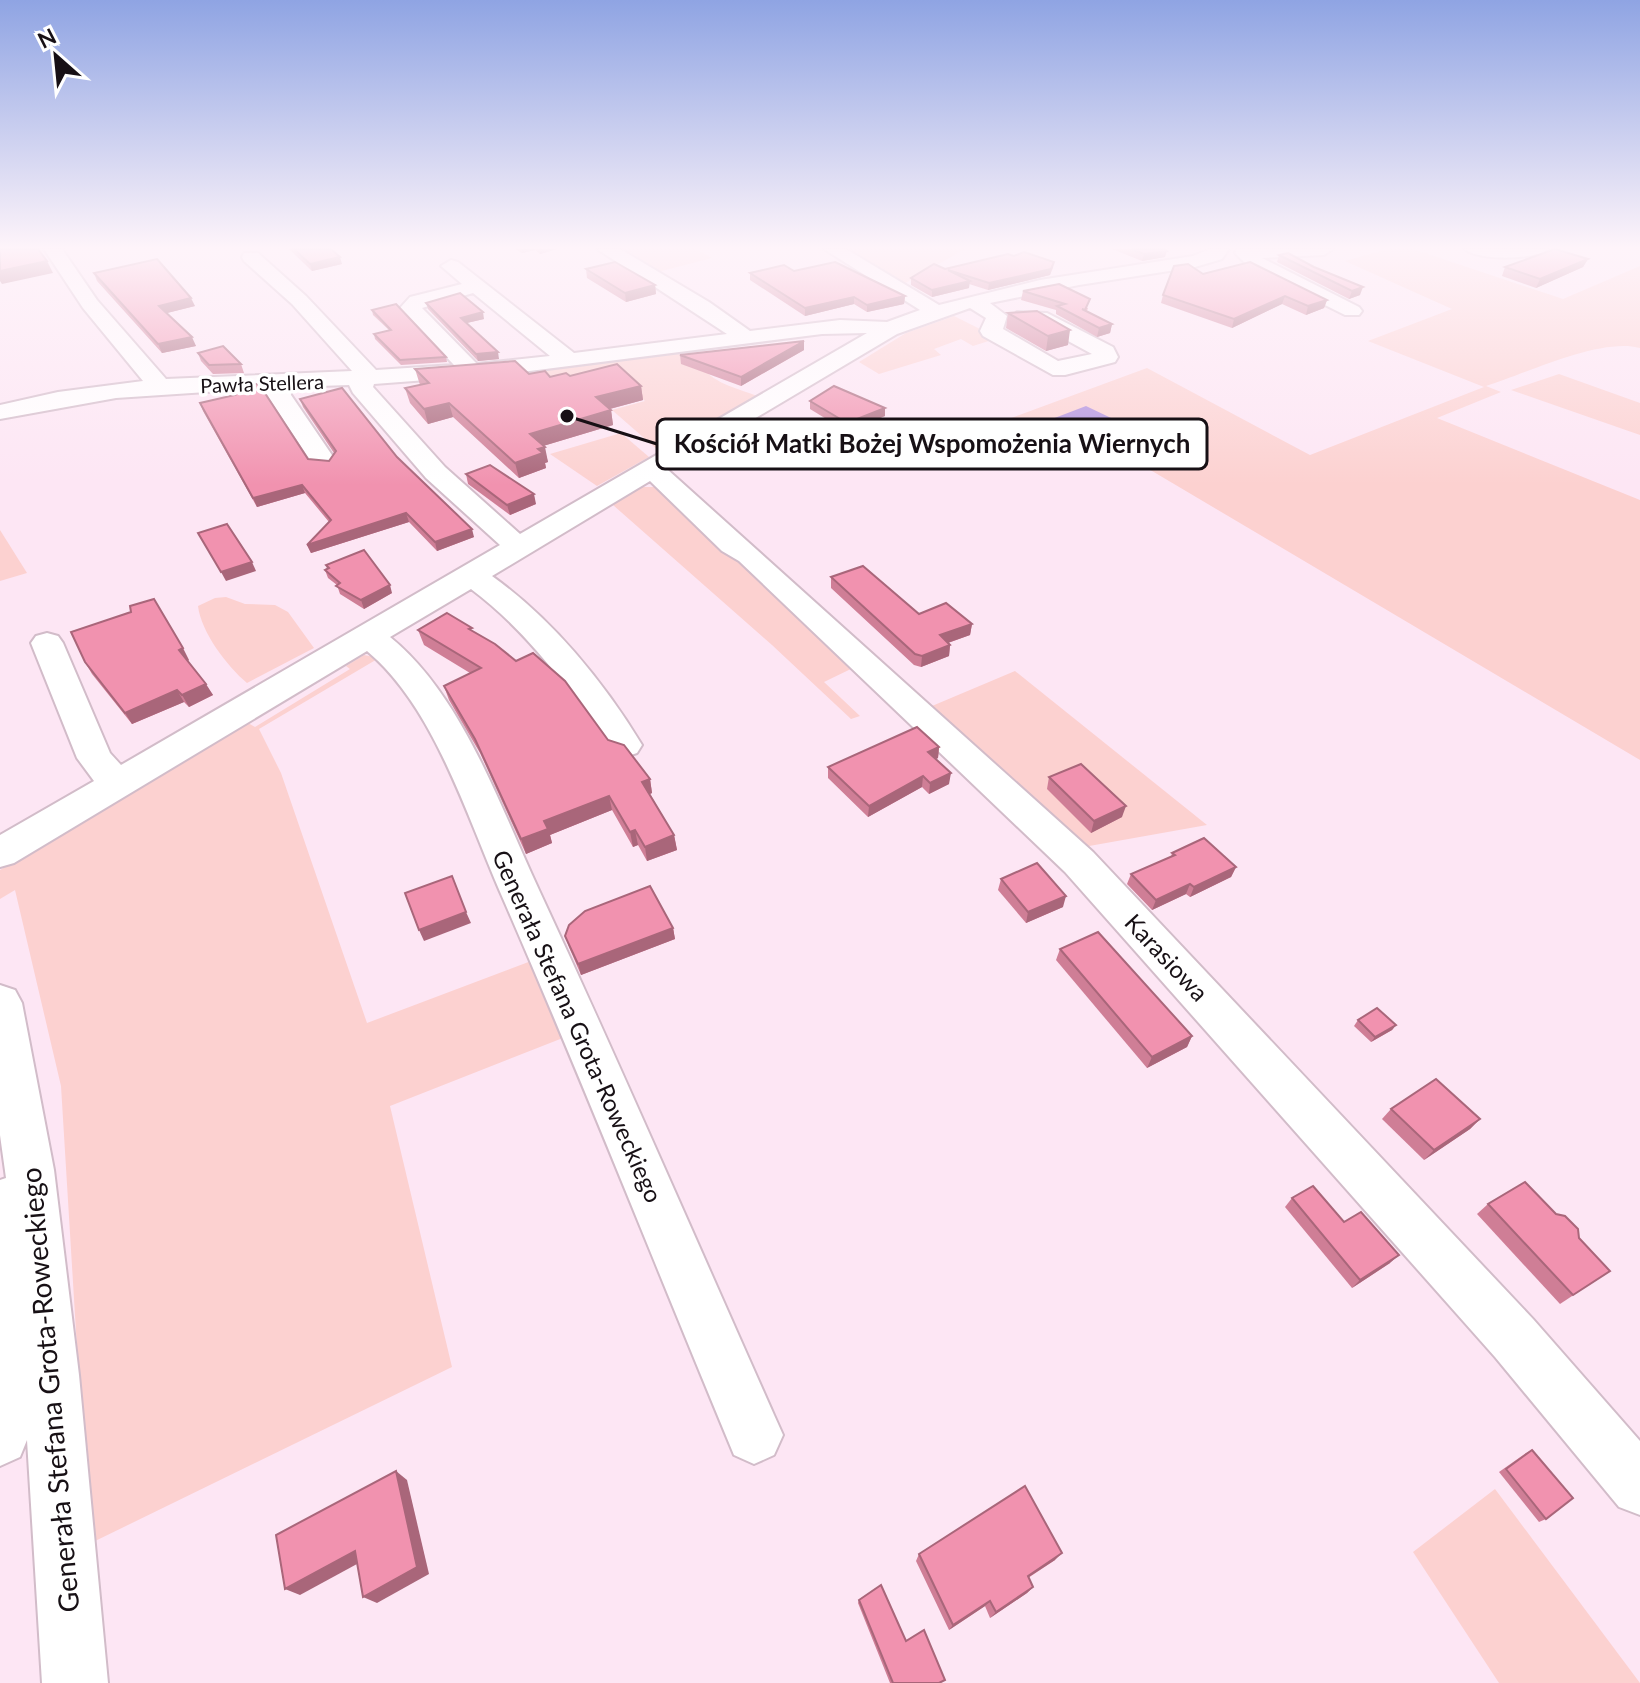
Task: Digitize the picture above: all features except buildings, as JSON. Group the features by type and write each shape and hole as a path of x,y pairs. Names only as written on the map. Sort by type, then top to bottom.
{"street":[{"path":"110,328 160,387"},
{"path":"323,328 366,378 361,388 416,453 456,494 520,547"},
{"path":"429,328 472,371"},
{"path":"529,328 568,359"},
{"path":"732,328 746,338"},
{"name":"Pawła Stellera","path":"0,412 76,397 160,387 472,371 851,328"},
{"name":"Pawła Stellera","path":"878,328 889,329"},
{"path":"0,853 893,328"},
{"path":"278,382 279,395 323,461"},
{"name":"Karasiowa","path":"652,469 732,545 749,555 1079,862 1503,1326 1640,1486"},
{"path":"472,575 491,588 548,642 625,745"},
{"name":"Generała Stefana Grota-Roweckiego","path":"370,637 399,661 440,716 552,963 754,1435"},
{"path":"47,643 95,758 118,785"},
{"name":"Generała Stefana Grota-Roweckiego","path":"0,1003 30,1170 49,1359 75,1683"},
{"path":"0,1437 7,1389 16,1100"}],"shaded area":[{"path":"921,328 977,328 998,338 973,346 961,339 934,349 941,355 879,374 859,362 906,333"},
{"path":"1403,328 1640,328 1640,348 1605,347 1564,358 1486,386 1501,392 1437,418 1640,500 1640,760 1147,468 1076,463 1010,464 968,434 1147,368 1310,455 1484,387 1368,341"},
{"path":"679,353 682,363 700,363 717,380 757,396 659,451 612,410 645,401 620,378 544,377 536,371"},
{"path":"1559,374 1640,403 1640,435 1511,390"},
{"path":"1086,406 1132,428 1151,450 1150,455 1119,459 1045,460 1018,432"},
{"path":"621,433 649,457 597,486 550,454"},
{"path":"641,487 659,487 742,556 857,666 824,682 860,716 851,719 613,505"},
{"path":"0,530 27,573 0,581"},
{"path":"226,597 245,604 275,605 288,612 314,648 247,683 216,648 200,616 198,606 215,598"},
{"path":"364,655 379,658 259,729 281,773 367,1023 539,958 573,1034 390,1106 452,1367 89,1544 61,1086 15,890 0,899 0,870 248,723 255,727 350,669 346,666"},
{"path":"1015,671 1207,825 1078,848 932,706"},
{"path":"1495,1489 1640,1683 1499,1683 1413,1552"}],"place":[{"name":"Kościół Matki Bożej Wspomożenia Wiernych","path":"567,416"}]}
